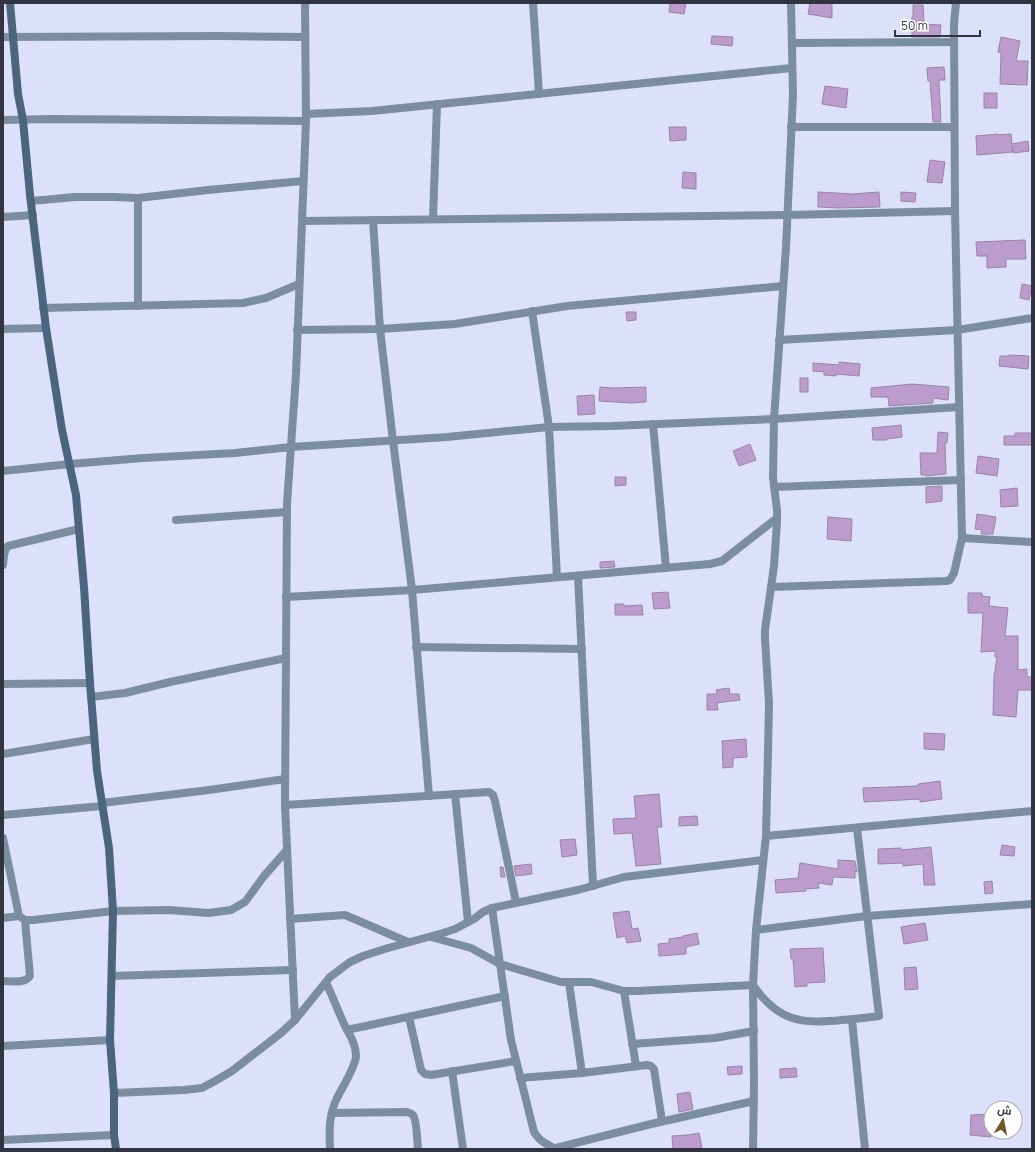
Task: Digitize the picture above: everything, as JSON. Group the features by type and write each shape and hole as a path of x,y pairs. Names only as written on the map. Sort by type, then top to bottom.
{"street":[{"path":"10,3 18,94 23,120 32,215 46,328 62,430 76,495 84,587 94,739 97,771 109,848 113,911 110,1040 116,1149"},
{"path":"295,1020 285,805 286,597 287,512 297,330 306,117 305,3"},
{"path":"533,3 539,94"},
{"path":"753,1149 753,985 756,930 766,836 769,703 765,639 774,566 777,518 773,458 774,419 793,95 791,3"},
{"path":"771,587 946,581 950,580 954,573 962,538 954,127 954,24 956,3"},
{"path":"3,37 305,37"},
{"path":"792,43 954,42"},
{"path":"3,120 306,117 792,68"},
{"path":"433,219 437,104"},
{"path":"791,127 954,127"},
{"path":"31,202 75,198 138,198 303,181"},
{"path":"138,198 138,306"},
{"path":"302,221 955,212"},
{"path":"3,217 32,215"},
{"path":"373,220 380,329 412,590 429,796"},
{"path":"44,308 243,303 266,298 299,284"},
{"path":"297,330 380,329 455,324 568,306 783,286"},
{"path":"532,311 549,427 557,578"},
{"path":"779,340 957,330 1032,318"},
{"path":"3,329 46,328"},
{"path":"3,471 143,458 235,453 291,447 447,437 549,427 774,419 959,407"},
{"path":"653,424 666,568"},
{"path":"774,487 960,480"},
{"path":"176,520 287,512"},
{"path":"286,597 412,590 710,564 722,561 777,518"},
{"path":"3,565 4,552 8,546 79,529"},
{"path":"962,538 1032,542"},
{"path":"578,576 593,886"},
{"path":"416,647 582,649"},
{"path":"91,698 125,693 286,658"},
{"path":"3,684 90,684"},
{"path":"3,754 94,739"},
{"path":"3,816 285,779"},
{"path":"285,805 489,792 493,795 516,902"},
{"path":"455,794 468,922"},
{"path":"766,836 1032,811"},
{"path":"753,985 766,1001 775,1009 792,1018 806,1022 852,1020 879,1016 857,828"},
{"path":"3,839 22,918 30,976 24,981 3,981"},
{"path":"3,918 22,918 113,911 169,910 208,913 231,910 245,902 264,876 287,850"},
{"path":"114,1093 184,1090 202,1088 215,1082 232,1071 281,1033 295,1020 330,977 350,962 388,948 455,929 492,908 578,890 624,877 763,860"},
{"path":"756,930 867,916 1032,904"},
{"path":"492,908 511,1040 534,1132 538,1139 554,1149 662,1121 754,1101"},
{"path":"290,919 346,915 408,942"},
{"path":"430,937 471,948 500,964 561,982 592,982 624,991 753,985"},
{"path":"112,976 293,970"},
{"path":"326,982 347,1030 351,1035 356,1057 336,1100 332,1113 329,1133 330,1149"},
{"path":"569,983 582,1073"},
{"path":"624,991 636,1066"},
{"path":"347,1030 505,996"},
{"path":"408,1017 421,1070 427,1075 516,1061"},
{"path":"852,1020 865,1149"},
{"path":"632,1044 715,1038 754,1031"},
{"path":"3,1046 110,1040"},
{"path":"520,1078 582,1073 636,1066 651,1066 654,1069 662,1121"},
{"path":"452,1072 463,1149"},
{"path":"332,1113 411,1113 415,1121 418,1149"},
{"path":"3,1140 114,1134"}],"building":[{"path":"670,3 686,3 684,14 669,12"},
{"path":"810,3 832,3 832,18 808,14"},
{"path":"913,5 923,5 924,24 941,25 940,37 912,37"},
{"path":"712,36 733,37 732,46 711,44"},
{"path":"1001,37 1020,41 1016,61 1028,61 1027,85 1000,84 1001,53 998,52"},
{"path":"944,67 945,80 939,80 941,122 933,122 930,81 928,81 927,68"},
{"path":"825,86 848,89 846,108 822,104"},
{"path":"984,93 997,93 997,108 984,108"},
{"path":"669,127 686,127 686,140 670,141"},
{"path":"1011,134 1012,144 1028,141 1029,151 1014,153 1012,146 1013,152 977,155 976,136"},
{"path":"930,160 945,162 942,183 927,182"},
{"path":"683,172 696,173 696,189 682,188"},
{"path":"818,192 852,194 879,192 880,207 818,207"},
{"path":"901,192 916,193 915,202 901,201"},
{"path":"1025,240 1026,259 1006,259 1006,267 987,268 987,256 977,256 976,242"},
{"path":"1022,284 1032,286 1029,300 1020,298"},
{"path":"626,312 636,312 636,320 627,321"},
{"path":"1000,356 1029,356 1028,369 999,366"},
{"path":"839,362 860,364 859,376 836,374 836,376 824,375 824,372 813,371 813,363 839,365"},
{"path":"800,378 808,378 808,392 800,392"},
{"path":"912,384 949,387 948,400 933,398 933,403 889,406 888,397 871,397 871,388"},
{"path":"600,387 646,387 646,402 631,403 599,401"},
{"path":"594,395 595,414 578,415 577,396"},
{"path":"901,425 902,437 887,440 873,440 872,428"},
{"path":"938,432 948,433 947,443 945,443 946,474 921,475 920,453 937,453"},
{"path":"1015,433 1032,433 1032,445 1004,445 1004,436 1015,436"},
{"path":"750,444 756,460 739,466 733,451"},
{"path":"978,456 999,459 997,476 976,473"},
{"path":"615,477 626,477 626,485 615,486"},
{"path":"942,486 942,501 926,503 926,487"},
{"path":"1017,488 1018,506 1001,507 1000,490"},
{"path":"977,514 996,517 993,534 981,534 982,530 975,529"},
{"path":"828,517 852,519 851,541 827,539"},
{"path":"614,561 615,567 600,568 600,562"},
{"path":"668,592 670,608 654,609 652,593"},
{"path":"968,593 982,593 982,596 990,597 989,606 1008,608 1005,636 1018,636 1018,670 1027,669 1027,677 1032,677 1032,690 1018,690 1016,717 993,715 994,677 997,657 995,657 995,651 981,652 983,613 968,613"},
{"path":"615,604 624,604 624,606 642,605 643,615 615,615"},
{"path":"729,688 730,694 739,694 740,700 717,703 718,710 707,710 707,694 717,694 716,690"},
{"path":"924,733 945,734 944,750 924,749"},
{"path":"746,739 747,757 733,758 733,767 723,768 722,741"},
{"path":"940,781 942,799 920,802 920,799 864,802 863,788 918,786 918,784"},
{"path":"659,794 662,827 657,827 661,864 636,866 632,833 614,834 613,819 636,818 634,796"},
{"path":"697,816 698,825 679,826 679,817"},
{"path":"575,839 577,855 562,857 560,840"},
{"path":"1002,845 1015,847 1014,856 1000,855"},
{"path":"931,847 935,885 924,885 923,864 903,866 903,863 878,864 878,849 901,848 901,850"},
{"path":"838,860 855,861 857,872 854,871 855,878 833,877 832,885 818,883 819,888 805,889 806,891 776,893 775,880 798,878 800,863 838,869"},
{"path":"531,864 532,874 516,876 514,866"},
{"path":"500,867 503,867 505,877 501,877"},
{"path":"992,881 993,893 985,894 984,882"},
{"path":"629,911 632,929 638,928 641,941 627,943 625,936 617,938 613,913"},
{"path":"925,923 928,940 904,944 901,927"},
{"path":"697,933 699,944 686,947 686,954 659,956 658,944 669,943 669,939"},
{"path":"823,948 825,982 807,983 807,986 795,987 793,959 791,959 790,949"},
{"path":"916,967 918,989 905,990 904,968"},
{"path":"742,1066 742,1074 728,1075 727,1067"},
{"path":"796,1068 797,1077 780,1078 780,1069"},
{"path":"690,1092 693,1109 679,1112 677,1094"},
{"path":"983,1114 983,1136 970,1135 971,1115"},
{"path":"699,1133 702,1147 694,1149 673,1149 672,1136"}]}
